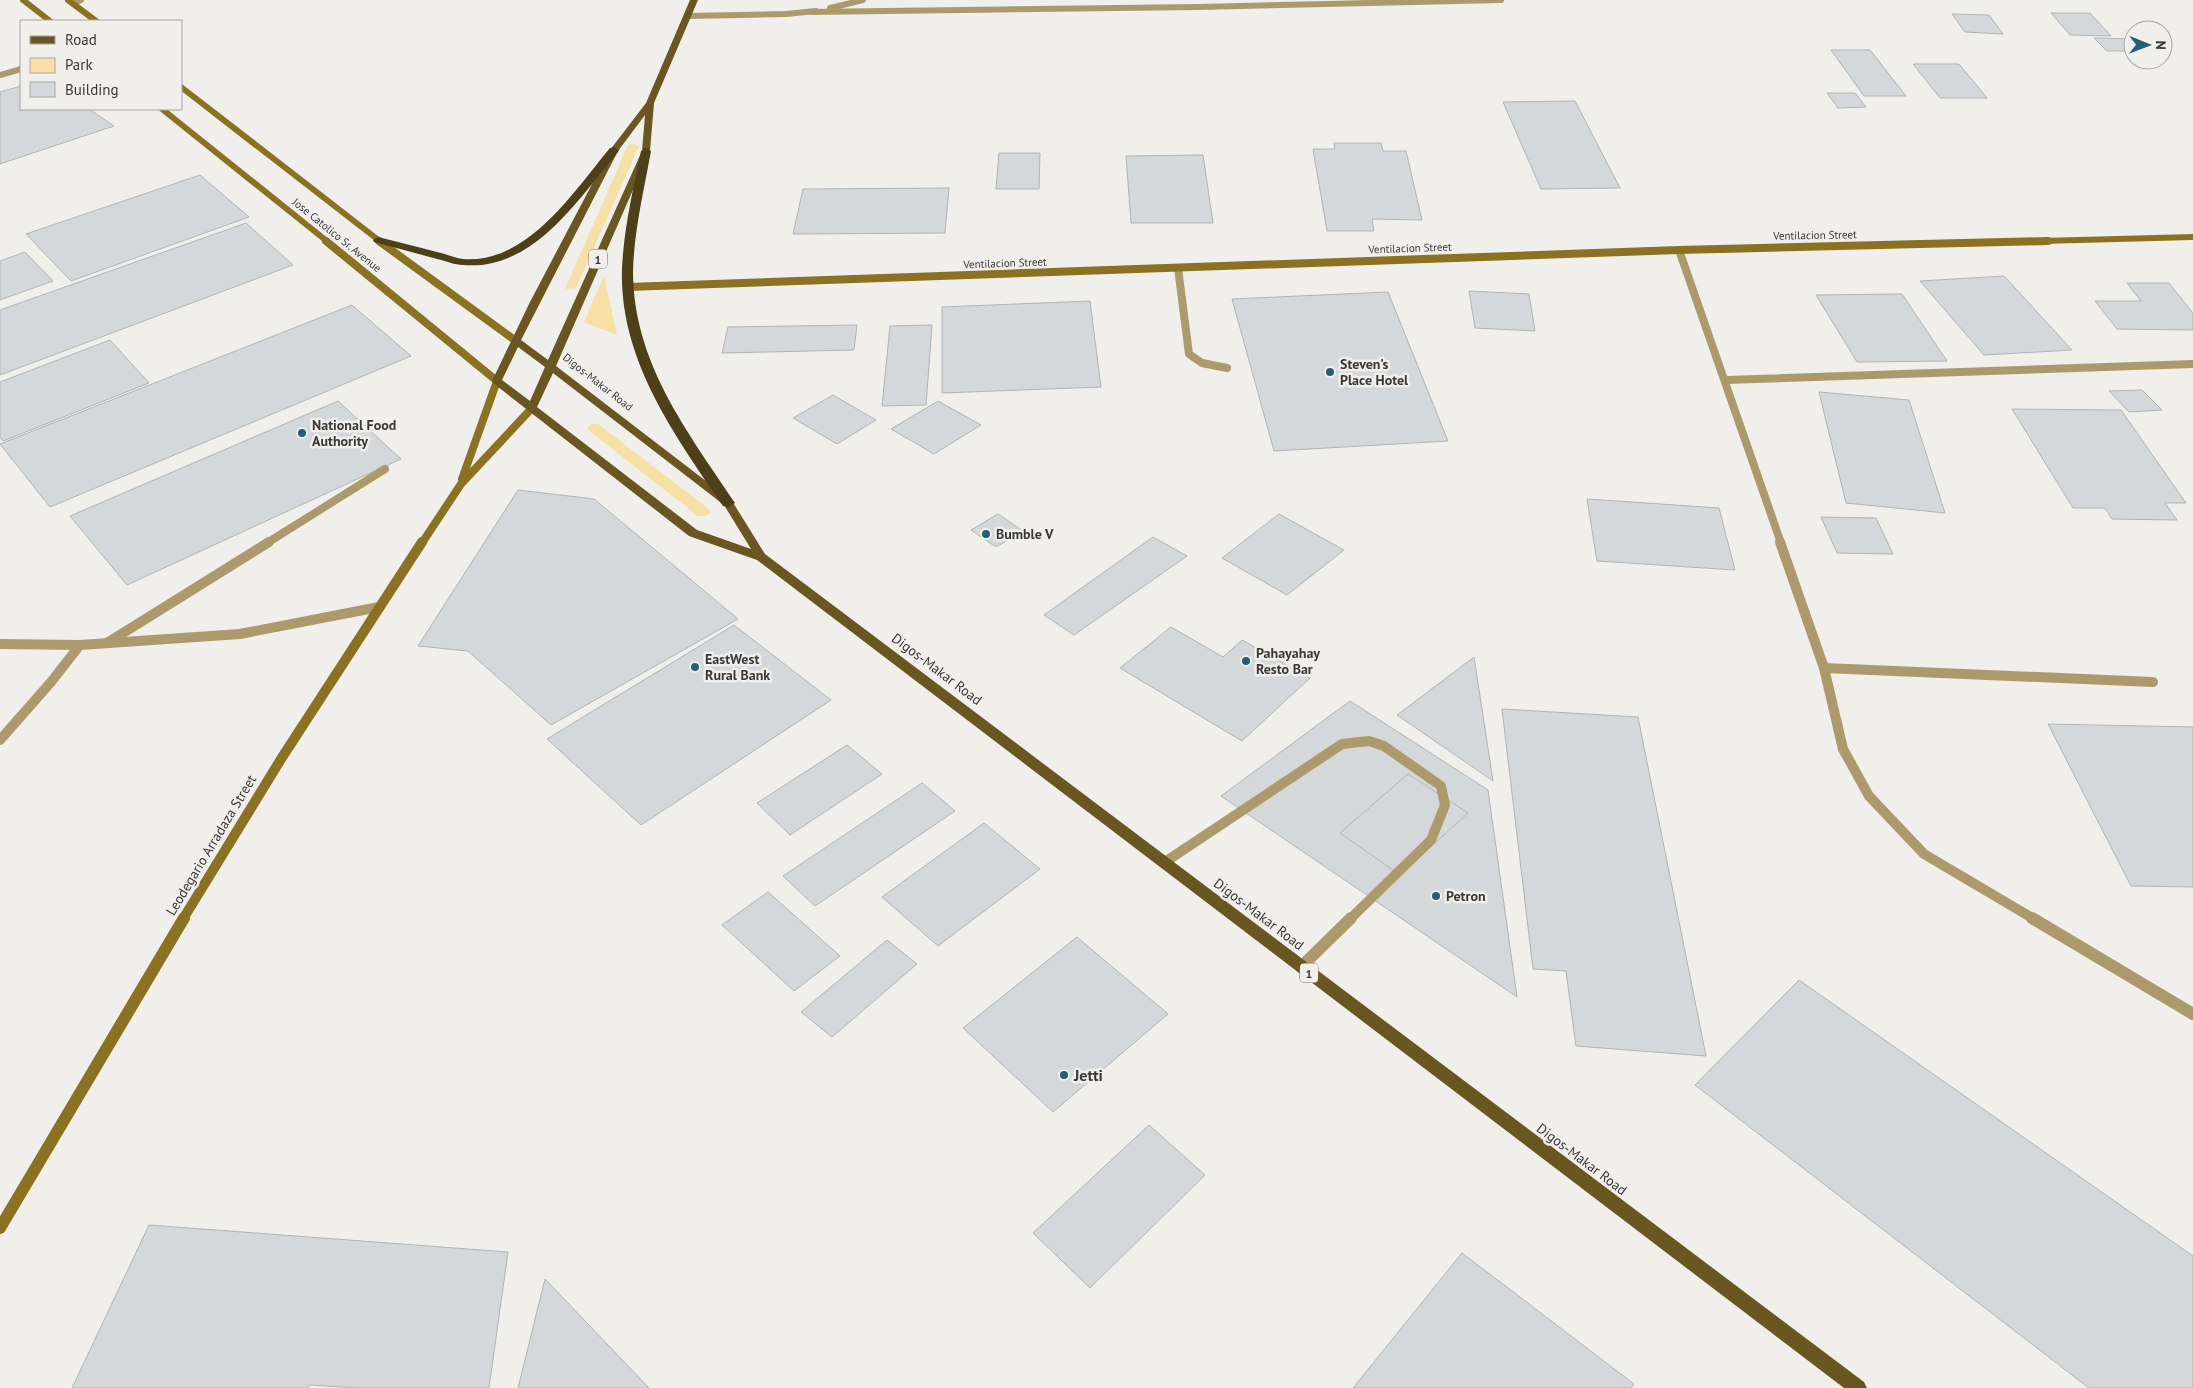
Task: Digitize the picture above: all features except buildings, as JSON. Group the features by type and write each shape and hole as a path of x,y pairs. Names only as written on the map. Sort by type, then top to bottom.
{"highway":[{"path":"378,240 464,262 481,261 507,255 524,247 542,232 614,150"},
{"path":"646,151 632,225 628,287 635,339 652,383 671,419 728,503"}],"main road":[{"name":"Digos-Makar Road","path":"516,342 614,150 650,103 694,0"},
{"name":"Digos-Makar Road","path":"650,103 646,151 550,367 604,406 728,503 761,557"},
{"name":"1","path":"516,342 550,367 532,408 497,381 516,342"},
{"name":"Digos-Makar Road","path":"532,408 692,533 761,557 1858,1388"}],"street":[{"path":"23,0 49,20"},
{"path":"71,2 81,0"},
{"path":"811,12 863,0"},
{"path":"687,16 811,12 1208,7 1501,0"},
{"path":"71,2 95,20"},
{"path":"0,75 20,68"},
{"name":"Jose Catolico Sr. Avenue","path":"182,88 378,240 516,342"},
{"name":"Jose Catolico Sr. Avenue","path":"163,110 497,381"},
{"name":"Ventilacion Street","path":"628,287 1679,250 2193,237"},
{"path":"1679,250 1726,380 1824,668 1843,748 1870,796 1924,854 2193,1014"},
{"path":"1178,268 1189,354 1202,363 1227,368"},
{"path":"1726,380 2193,364"},
{"name":"Leodegario Arradaza Street","path":"461,484 497,381"},
{"name":"Leodegario Arradaza Street","path":"0,1228 136,998 271,776 379,608 461,484 532,408"},
{"path":"104,644 385,468"},
{"path":"0,644 104,644 240,634 379,608"},
{"path":"0,740 51,682 80,645"},
{"path":"1824,668 2152,682"},
{"path":"1165,862 1342,744 1369,741 1384,746 1441,786 1445,805 1431,840 1301,966"}],"green space":[{"path":"634,144 639,146 576,288 565,289 628,145"},
{"path":"604,276 617,335 584,322"},
{"path":"591,424 598,424 710,510 710,513 706,516 698,516 587,429"}],"place":[{"name":"Steven’s Place Hotel","path":"1330,372"},
{"name":"National Food Authority","path":"302,433"},
{"name":"Bumble V","path":"986,534"},
{"name":"Pahayahay Resto Bar","path":"1246,661"},
{"name":"EastWest Rural Bank","path":"695,667"},
{"name":"Petron","path":"1436,896"},
{"name":"Jetti","path":"1064,1075"}]}
